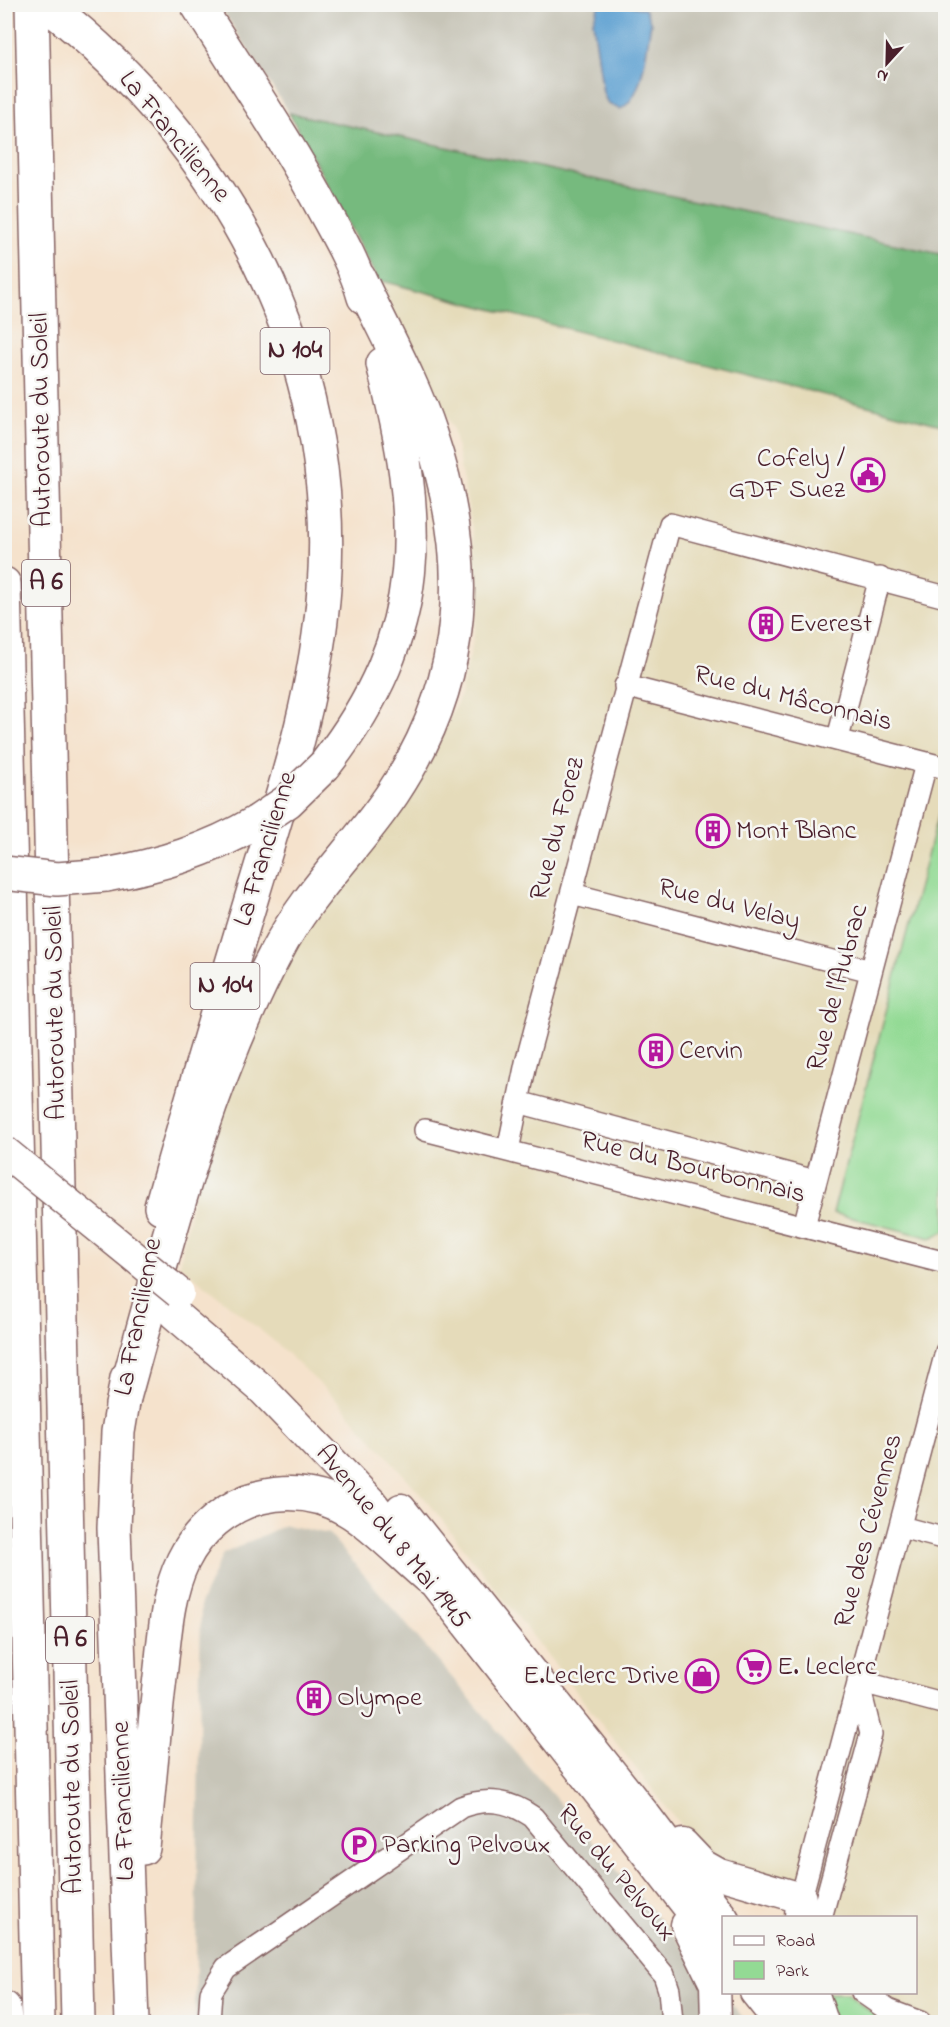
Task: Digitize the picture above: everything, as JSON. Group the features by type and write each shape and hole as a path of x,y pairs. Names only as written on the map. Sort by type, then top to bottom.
{"highway":[{"name":"Autoroute du Soleil","path":"32,4 78,2022"},
{"name":"La Francilienne","path":"46,4 87,36 132,80 198,158 234,212 255,251 285,322 306,392 319,462 325,539 325,586 320,634 302,729 151,1244 118,1432 114,1528 132,2022"},
{"path":"122,1405 191,1161 246,1015 278,947 297,918 375,818 412,763 439,705 453,655 459,595 458,559 439,463 417,401 359,278 297,161 197,4"},
{"path":"4,873 57,879 106,875 186,856 212,847 288,801 325,765 358,722 381,676 403,613 410,548 409,484 402,444 359,278"},
{"name":"Autoroute du Soleil","path":"4,584 38,2022"},
{"path":"131,1966 166,1629 177,1579 193,1544 223,1514 238,1505 276,1494 317,1496 351,1511 428,1578"},
{"path":"4,2008 5,2022"}],"main road":[{"name":"Avenue du 8 Mai 1945","path":"4,1151 177,1303 371,1502 428,1578 722,1952"},
{"name":"Avenue du 8 Mai 1945","path":"4,1177 272,1371 381,1486 643,1812 722,1918"},
{"path":"643,1812 718,1874 807,1911"},
{"path":"660,1875 715,1984 716,2022"},
{"path":"757,1994 779,2022"},
{"path":"782,1994 803,2022"},
{"path":"814,1994 823,2022"}],"street":[{"name":"Rue du Forez","path":"508,1149 526,1063 670,524 880,579"},
{"path":"838,738 880,579 945,597"},
{"name":"Rue du Mâconnais","path":"625,686 838,738 936,766"},
{"name":"Rue de l'Aubrac","path":"804,1226 871,971 936,766"},
{"name":"Rue du Velay","path":"572,894 871,971"},
{"name":"Rue du Bourbonnais","path":"518,1102 815,1181"},
{"name":"Rue du Bourbonnais","path":"425,1130 508,1149 945,1263"},
{"name":"Rue des Cévennes","path":"807,1911 858,1681 901,1527 945,1352"},
{"path":"901,1527 945,1539"},
{"path":"858,1681 945,1704"},
{"name":"Rue du Pelvoux","path":"209,2022 211,1992 226,1968 461,1807 476,1802 496,1801 518,1807 533,1817 664,1975 669,1990 672,2022"},
{"path":"865,1994 888,2010 920,2022"}],"shaded area":[{"path":"219,5 945,5 945,255 289,113"},
{"path":"378,280 945,426 945,2022 830,2022 820,1994 917,1994 917,1916 803,1916 724,1869 692,1840 427,1501 339,1402 275,1342 180,1265 199,1165 297,939 320,915 407,801 436,750 460,696 479,606 473,534 453,428"},
{"path":"285,1525 329,1534 747,2022 195,2022 201,1602 223,1554"}],"green space":[{"path":"289,113 945,255 945,426 378,280"},
{"path":"944,791 946,1231 931,1238 833,1213"},
{"path":"822,1994 847,1994 883,2022 833,2022"}],"water":[{"path":"599,5 627,5 645,9 651,23 639,84 628,103 620,109 608,104 603,93 593,21"}],"place":[{"name":"Cofely / GDF Suez","path":"868,475"},
{"name":"Everest","path":"766,624"},
{"name":"Mont Blanc","path":"713,831"},
{"name":"Cervin","path":"656,1051"},
{"name":"E. Leclerc","path":"754,1667"},
{"name":"E.Leclerc Drive","path":"702,1676"},
{"name":"Olympe","path":"314,1698"},
{"name":"Parking Pelvoux","path":"359,1845"}]}
